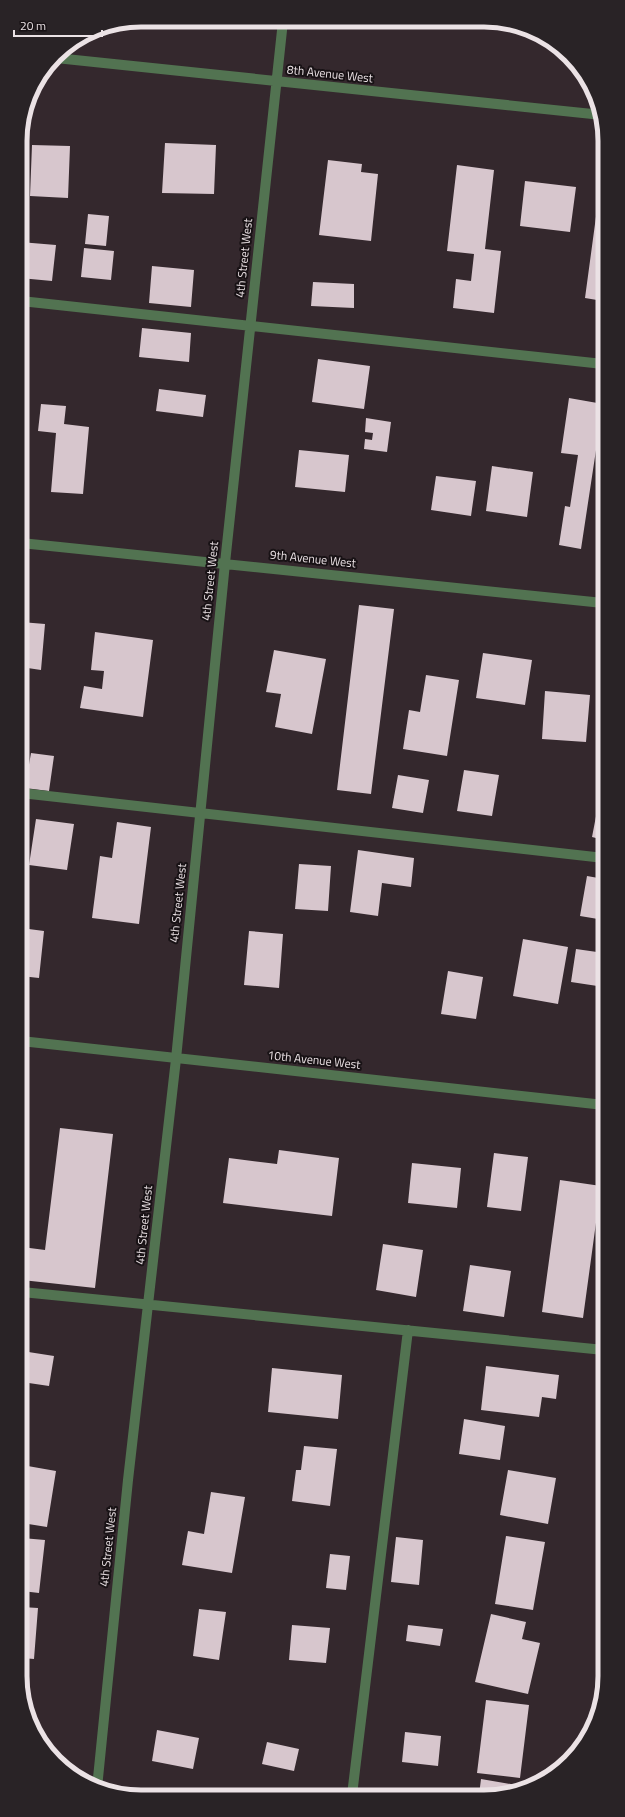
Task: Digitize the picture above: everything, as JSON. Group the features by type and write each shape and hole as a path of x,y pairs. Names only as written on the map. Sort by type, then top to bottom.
{"street":[{"name":"4th Street West","path":"98,1781 128,1480 176,1059 225,563 281,27"},
{"name":"8th Avenue West","path":"62,59 595,114"},
{"path":"27,302 598,363"},
{"name":"9th Avenue West","path":"27,544 598,602"},
{"path":"27,794 598,857"},
{"name":"10th Avenue West","path":"27,1042 598,1104"},
{"path":"27,1292 598,1349"},
{"path":"353,1790 408,1330"}],"building":[{"path":"165,143 216,145 214,194 162,193"},
{"path":"32,145 70,146 68,198 30,196"},
{"path":"328,160 362,164 361,172 378,174 371,241 319,235"},
{"path":"457,165 494,170 485,249 501,251 494,313 453,308 456,279 471,281 474,254 447,251"},
{"path":"525,181 576,187 570,232 520,226"},
{"path":"598,202 598,300 585,298"},
{"path":"88,214 109,216 106,246 85,244"},
{"path":"27,243 56,245 52,281 27,279"},
{"path":"84,248 114,251 111,280 81,277"},
{"path":"152,266 194,270 191,307 149,303"},
{"path":"313,282 354,284 354,308 311,306"},
{"path":"142,328 191,333 189,362 139,357"},
{"path":"318,359 370,366 364,409 312,402"},
{"path":"159,389 206,395 203,417 156,411"},
{"path":"569,398 598,403 598,437 581,549 559,545 565,506 570,507 578,455 561,453"},
{"path":"41,404 66,406 64,424 89,427 83,494 51,492 56,433 38,431"},
{"path":"366,418 391,422 387,452 364,449 365,439 372,440 373,433 365,432"},
{"path":"299,450 349,455 345,492 295,487"},
{"path":"492,466 533,472 527,517 486,511"},
{"path":"436,476 476,481 471,516 431,510"},
{"path":"359,605 394,609 371,794 337,790"},
{"path":"27,622 45,624 41,670 27,668"},
{"path":"95,632 153,640 143,717 80,708 84,686 102,689 104,671 91,670"},
{"path":"274,650 326,659 312,734 275,727 281,694 266,692"},
{"path":"483,653 532,660 525,705 476,698"},
{"path":"426,675 459,680 447,756 403,749 409,710 420,712"},
{"path":"545,691 590,695 586,742 542,739"},
{"path":"31,753 54,756 49,791 27,788 27,776"},
{"path":"464,770 499,775 492,816 457,811"},
{"path":"398,775 429,780 423,813 392,808"},
{"path":"598,806 598,838 592,837"},
{"path":"36,819 74,824 67,870 29,865"},
{"path":"117,822 151,827 139,924 92,918 100,856 112,858"},
{"path":"358,850 414,858 411,887 382,883 378,916 350,912"},
{"path":"299,864 331,866 328,911 295,909"},
{"path":"587,876 598,878 598,919 580,916"},
{"path":"27,929 44,931 39,978 27,977"},
{"path":"249,931 283,934 279,988 244,985"},
{"path":"523,939 568,947 558,1004 513,996"},
{"path":"576,949 598,952 598,986 571,982"},
{"path":"448,971 483,977 476,1019 441,1014"},
{"path":"60,1128 113,1134 95,1288 27,1281 27,1248 45,1250"},
{"path":"279,1150 339,1158 332,1216 223,1203 229,1158 277,1164"},
{"path":"494,1153 528,1157 521,1211 487,1207"},
{"path":"412,1163 461,1168 457,1208 408,1203"},
{"path":"560,1180 598,1186 598,1208 583,1318 542,1312"},
{"path":"383,1244 423,1250 416,1297 376,1290"},
{"path":"470,1265 511,1271 504,1317 463,1311"},
{"path":"27,1352 54,1356 49,1386 27,1383"},
{"path":"486,1366 559,1375 556,1399 542,1397 539,1417 481,1410"},
{"path":"272,1368 342,1375 338,1419 268,1412"},
{"path":"464,1419 505,1426 500,1460 459,1454"},
{"path":"304,1446 337,1449 330,1506 292,1501 296,1470 301,1470"},
{"path":"27,1466 56,1471 47,1527 27,1524"},
{"path":"508,1470 556,1478 548,1524 500,1515"},
{"path":"211,1492 245,1497 232,1573 182,1565 188,1531 204,1534"},
{"path":"506,1536 545,1542 533,1610 495,1604"},
{"path":"396,1537 423,1540 419,1585 391,1582"},
{"path":"27,1538 45,1540 39,1593 27,1592"},
{"path":"330,1554 350,1556 346,1590 326,1588"},
{"path":"27,1607 38,1608 34,1659 27,1658"},
{"path":"199,1609 226,1612 219,1660 193,1656"},
{"path":"491,1614 526,1622 522,1639 540,1643 528,1694 475,1682"},
{"path":"292,1625 330,1628 326,1663 289,1660"},
{"path":"408,1625 443,1629 440,1646 406,1641"},
{"path":"486,1700 529,1705 520,1778 477,1773"},
{"path":"157,1730 199,1738 193,1769 152,1761"},
{"path":"405,1732 441,1736 438,1766 402,1762"},
{"path":"267,1742 299,1749 294,1771 262,1764"},
{"path":"481,1779 517,1785 491,1790 480,1790"}]}
